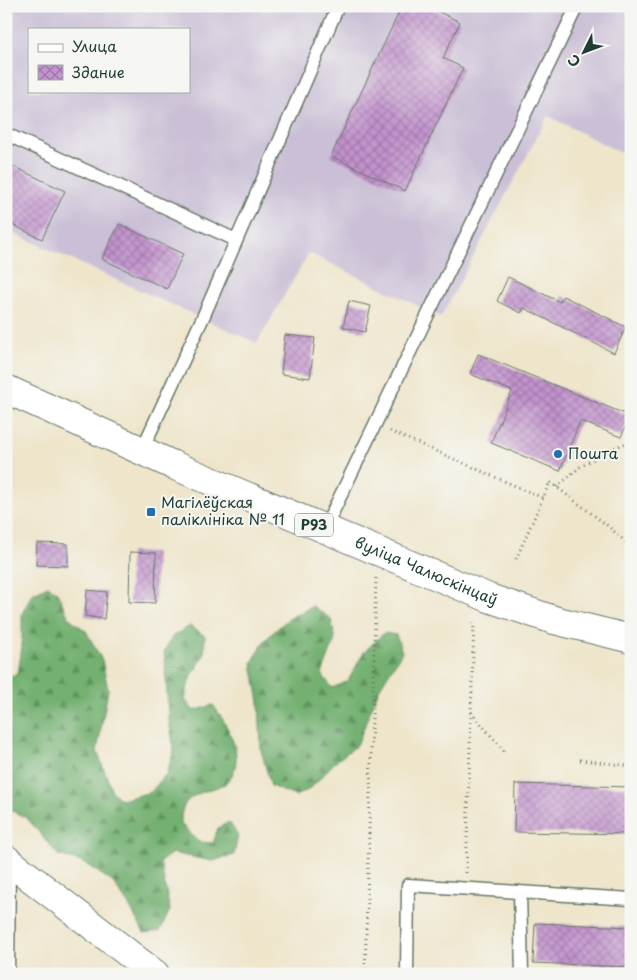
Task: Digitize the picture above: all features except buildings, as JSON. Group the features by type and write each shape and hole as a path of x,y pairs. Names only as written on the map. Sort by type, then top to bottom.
{"main road":[{"name":"вуліца Чалюскінцаў","path":"6,389 324,530 489,598 554,620 631,639"},
{"path":"7,860 155,974"}],"lane":[{"path":"142,450 170,391 338,6"},
{"path":"324,530 577,6"},
{"path":"6,134 236,240"},
{"path":"7,860 8,974"},
{"path":"407,974 408,885 631,899"},
{"path":"520,892 522,974"}],"path":[{"path":"375,425 543,498"},
{"path":"558,487 580,467 611,449 631,442"},
{"path":"516,560 550,482 608,526 631,547"},
{"path":"365,974 376,578"},
{"path":"466,888 474,621"},
{"path":"471,712 504,752"},
{"path":"580,760 631,766"}],"shaded area":[{"path":"6,6 631,6 631,158 548,116 441,317 309,253 257,343 6,230"}],"green space":[{"path":"48,586 57,592 69,618 86,631 102,660 108,690 97,751 112,791 121,800 151,792 167,773 174,750 169,720 164,651 173,636 190,626 205,636 204,655 189,681 185,700 194,711 213,705 234,743 236,763 233,773 226,783 190,798 183,808 181,824 199,842 213,843 218,828 229,822 238,836 234,855 212,861 172,853 160,862 170,910 160,931 144,933 113,882 84,863 58,855 27,818 6,808 6,677 18,674 22,646 22,614 32,594"},
{"path":"313,606 331,619 335,639 322,674 332,688 348,681 364,652 384,633 396,635 402,652 379,689 357,745 334,763 310,789 295,796 271,786 261,750 259,702 252,663 265,640 288,619"}],"place":[{"name":"Пошта","path":"558,454"},
{"name":"Магілёўская паліклініка № 11","path":"151,512"}]}
